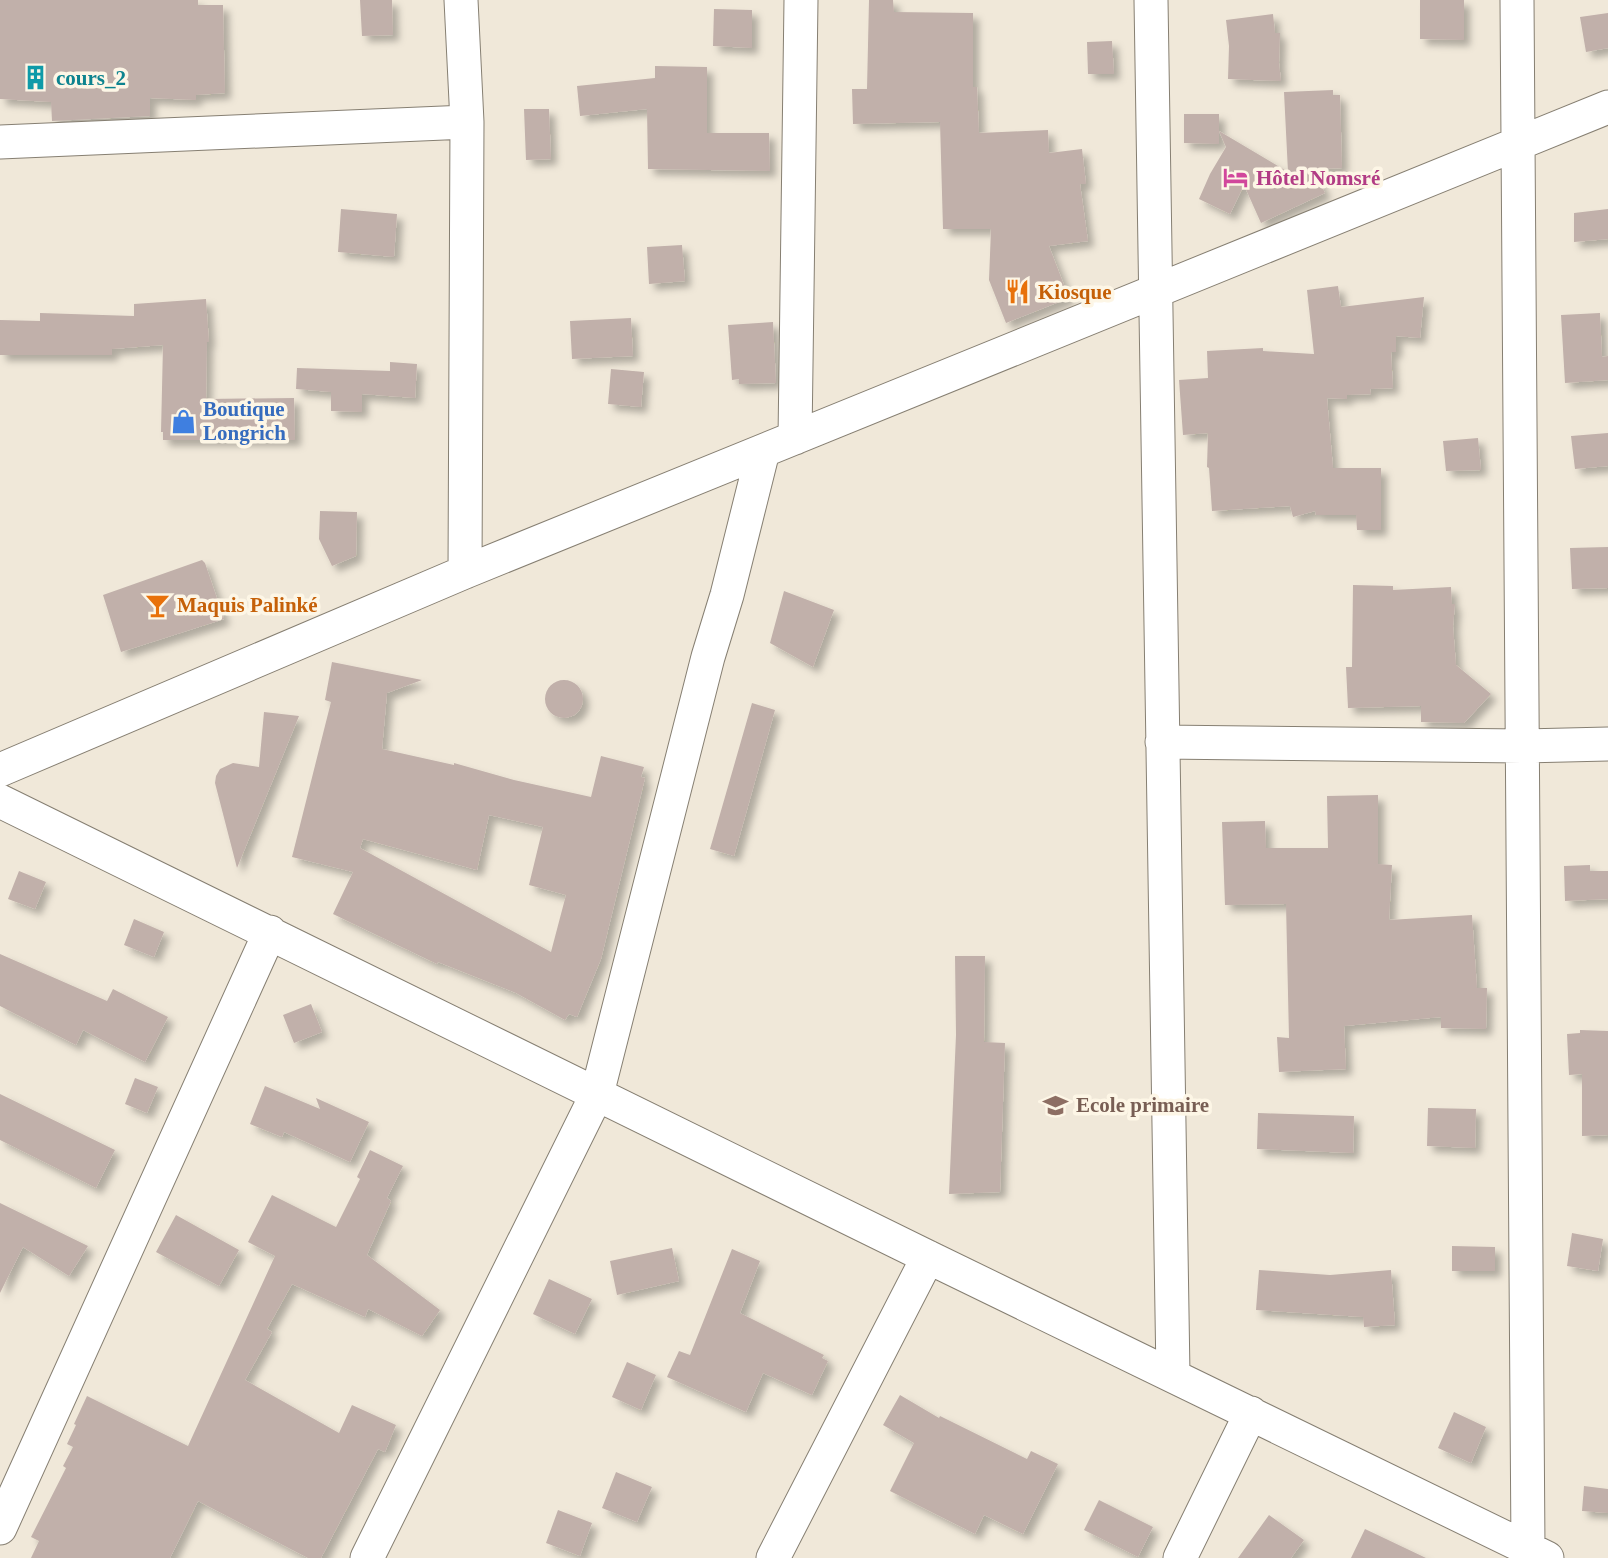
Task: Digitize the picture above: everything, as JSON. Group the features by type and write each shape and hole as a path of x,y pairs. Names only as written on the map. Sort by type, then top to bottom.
{"street":[{"path":"461,0 467,122 466,572"},
{"path":"795,438 801,0"},
{"path":"1151,0 1173,1375"},
{"path":"0,801 1538,1553 1522,746 1517,0"},
{"path":"0,770 466,572 1608,107"},
{"path":"0,142 467,122"},
{"path":"367,1558 597,1094 704,670 727,595 764,451"},
{"path":"1163,742 1522,746 1608,744"},
{"path":"0,1528 270,932"},
{"path":"773,1558 928,1257"},
{"path":"1180,1558 1251,1413"}],"building":[{"path":"0,0 198,0 198,5 223,5 225,93 196,95 196,100 150,98 150,116 52,121 51,102 0,99"},
{"path":"360,0 392,0 393,35 362,36"},
{"path":"869,0 893,0 894,12 973,13 973,87 977,87 979,133 1048,130 1049,153 1082,149 1086,184 1080,184 1088,241 1049,246 1069,298 1006,323 989,280 991,229 943,229 940,122 853,124 852,89 867,89"},
{"path":"1420,0 1464,0 1464,40 1420,39"},
{"path":"714,9 752,10 752,48 713,46"},
{"path":"1608,13 1608,48 1586,52 1580,17"},
{"path":"1273,14 1275,33 1280,33 1281,81 1228,79 1229,46 1226,20"},
{"path":"1112,41 1114,74 1088,74 1087,42"},
{"path":"655,66 707,67 707,133 769,133 770,171 648,169 647,109 580,116 577,86 655,78"},
{"path":"1333,90 1333,95 1340,95 1342,168 1313,169 1325,193 1261,223 1244,185 1230,214 1199,199 1226,147 1219,131 1288,172 1284,92"},
{"path":"524,109 549,109 551,159 526,160"},
{"path":"1184,114 1219,114 1219,144 1184,143"},
{"path":"341,209 397,214 394,257 338,252"},
{"path":"1608,209 1608,239 1574,242 1574,213"},
{"path":"682,245 685,281 649,284 647,247"},
{"path":"1338,286 1341,307 1424,297 1420,338 1396,336 1396,352 1391,352 1393,388 1370,389 1371,394 1347,395 1347,399 1327,398 1333,468 1381,468 1381,530 1357,530 1356,515 1316,515 1315,511 1293,517 1290,506 1212,511 1207,467 1208,433 1183,435 1179,380 1208,378 1207,351 1263,348 1263,351 1314,354 1307,290"},
{"path":"206,299 209,342 206,399 294,398 295,440 163,440 163,345 112,349 112,355 0,355 0,320 40,321 40,313 134,316 134,304"},
{"path":"1600,313 1602,357 1608,356 1608,380 1565,383 1561,315"},
{"path":"631,318 633,356 572,359 570,321"},
{"path":"773,322 776,383 739,384 739,379 732,380 728,325"},
{"path":"390,362 417,364 415,398 362,394 362,412 331,411 331,392 296,389 297,368 390,371"},
{"path":"611,369 644,372 641,407 608,404"},
{"path":"1608,433 1608,466 1575,469 1571,436"},
{"path":"1478,438 1481,470 1446,471 1443,441"},
{"path":"320,511 357,512 356,556 332,566 319,539"},
{"path":"1608,547 1608,588 1572,589 1570,548"},
{"path":"202,560 224,619 121,652 103,595"},
{"path":"1353,585 1393,586 1393,590 1451,587 1452,604 1455,604 1453,626 1456,665 1491,694 1464,723 1421,722 1421,706 1348,708 1346,667 1352,667"},
{"path":"784,591 834,610 813,667 770,643"},
{"path":"332,662 422,680 387,693 382,749 454,763 591,797 601,756 644,767 641,777 645,778 601,959 577,1017 569,1014 565,1020 516,993 438,962 437,964 333,914 353,872 292,857 331,702 325,700","holes":["489,815 543,827 529,885 566,895 551,952 360,848 363,839 477,870"]},
{"path":"564,680 577,686 583,699 577,712 564,718 551,712 545,699 551,686"},
{"path":"752,703 775,710 734,856 710,849"},
{"path":"264,712 299,716 237,868 215,783 216,776 220,769 233,763 259,767"},
{"path":"1378,795 1378,864 1392,865 1389,920 1472,915 1477,988 1487,988 1486,1029 1441,1028 1441,1017 1344,1026 1346,1069 1279,1072 1277,1037 1289,1038 1286,904 1225,905 1222,822 1265,821 1266,848 1328,848 1327,796"},
{"path":"1590,865 1590,871 1608,871 1608,899 1565,901 1564,866"},
{"path":"19,871 46,882 35,909 8,899"},
{"path":"134,919 164,932 154,957 124,945"},
{"path":"0,954 107,1001 113,989 168,1017 145,1062 83,1030 76,1045 0,1006"},
{"path":"955,956 985,956 984,1042 1005,1043 1000,1192 949,1194 956,1035"},
{"path":"311,1004 322,1032 294,1043 283,1015"},
{"path":"1580,1030 1608,1031 1608,1135 1582,1136 1582,1074 1569,1075 1567,1034 1580,1033"},
{"path":"135,1078 158,1087 147,1113 125,1104"},
{"path":"265,1086 320,1109 316,1098 369,1122 350,1162 284,1132 282,1137 250,1124"},
{"path":"0,1094 115,1150 96,1188 0,1140"},
{"path":"1428,1108 1476,1109 1475,1148 1427,1146"},
{"path":"1258,1113 1354,1116 1353,1153 1257,1149"},
{"path":"370,1150 403,1166 387,1198 391,1201 367,1255 440,1310 422,1336 368,1309 365,1317 292,1284 267,1329 272,1332 245,1380 339,1433 352,1405 396,1425 385,1452 378,1449 321,1558 308,1558 198,1501 170,1558 31,1558 39,1541 31,1537 66,1468 63,1466 73,1447 67,1444 87,1396 188,1446 275,1256 248,1242 272,1195 336,1227 360,1179 357,1177"},
{"path":"0,1203 88,1246 69,1276 23,1247 0,1293"},
{"path":"176,1215 239,1250 219,1286 156,1252"},
{"path":"1572,1233 1603,1239 1598,1271 1567,1266"},
{"path":"1452,1246 1495,1247 1495,1271 1452,1271"},
{"path":"672,1248 679,1281 617,1295 610,1261"},
{"path":"732,1249 760,1261 740,1313 824,1355 822,1358 828,1361 812,1395 763,1373 746,1412 667,1377 679,1351 690,1355"},
{"path":"1259,1270 1330,1275 1391,1270 1395,1325 1364,1327 1363,1317 1256,1310"},
{"path":"549,1279 592,1299 575,1334 533,1314"},
{"path":"627,1362 656,1375 641,1410 612,1397"},
{"path":"900,1395 939,1418 940,1416 1027,1459 1031,1451 1058,1464 1023,1534 984,1515 975,1534 890,1491 914,1443 883,1425"},
{"path":"1454,1412 1486,1427 1471,1463 1438,1448"},
{"path":"616,1472 652,1487 637,1522 602,1508"},
{"path":"1584,1486 1608,1489 1608,1513 1582,1511"},
{"path":"1099,1500 1153,1527 1138,1557 1084,1530"},
{"path":"558,1510 592,1523 580,1556 546,1543"},
{"path":"1269,1515 1304,1540 1291,1558 1238,1558"},
{"path":"1365,1529 1426,1558 1351,1558"}],"place":[{"name":"cours_2","path":"36,78"},
{"name":"Hôtel Nomsré","path":"1236,178"},
{"name":"Kiosque","path":"1018,292"},
{"name":"Boutique Longrich","path":"183,421"},
{"name":"Maquis Palinké","path":"157,605"},
{"name":"Ecole primaire","path":"1056,1105"}]}
